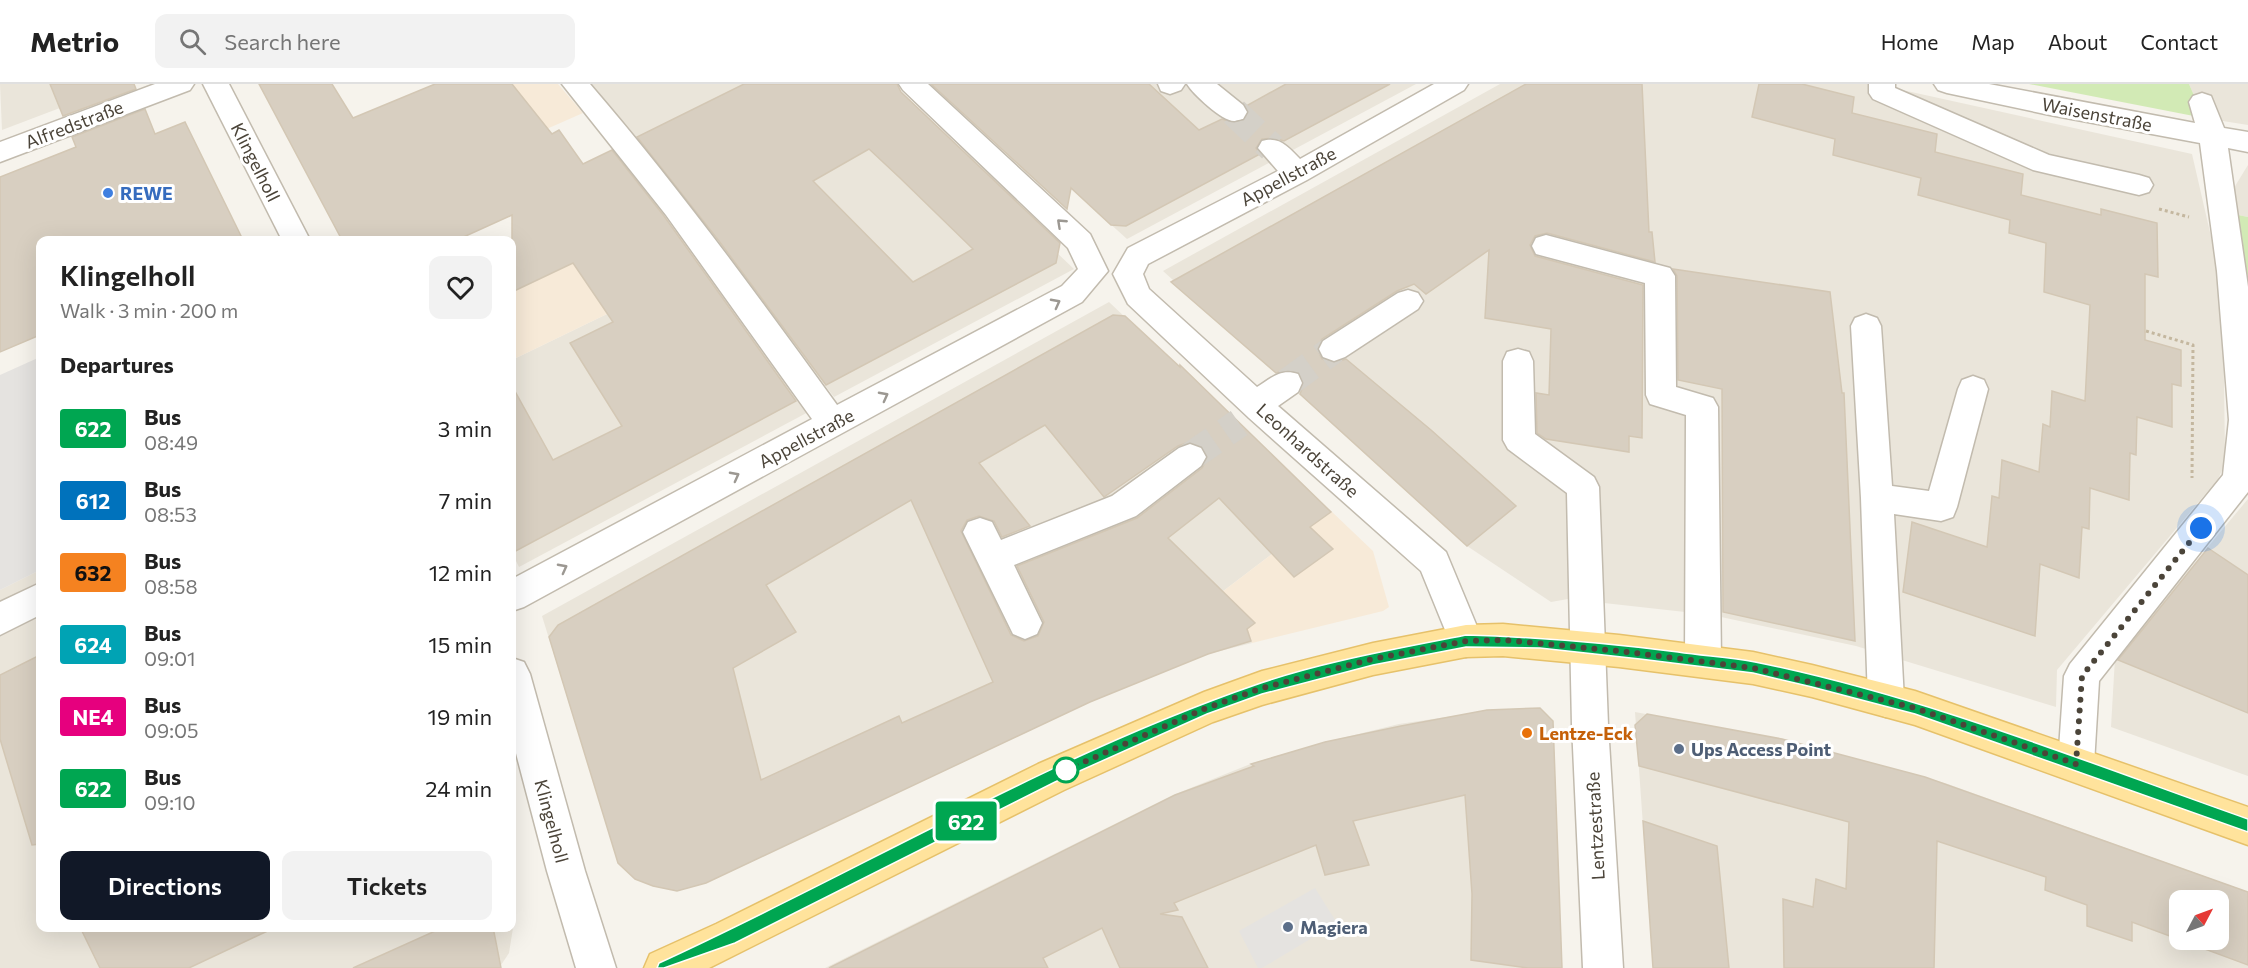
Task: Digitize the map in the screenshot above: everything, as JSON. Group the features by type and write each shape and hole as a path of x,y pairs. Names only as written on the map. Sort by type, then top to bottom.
{"main road":[{"path":"664,968 740,933 1051,777 1204,709 1262,688 1373,659 1466,641 1503,640 1753,668 1886,700 2076,764 2248,826"}],"street":[{"name":"Alfredstraße","path":"0,152 182,84"},
{"name":"Klingelholl","path":"216,84 294,236"},
{"path":"575,84 612,126 715,259 833,424"},
{"name":"Appellstraße","path":"516,594 1072,294 1093,271 1080,242 912,84"},
{"path":"1200,84 1234,112"},
{"name":"Appellstraße","path":"1128,274 1138,256 1297,173 1455,84"},
{"path":"1882,84 1882,93 2043,163 2139,185"},
{"name":"Waisenstraße","path":"1947,84 2050,106 2248,142"},
{"path":"2076,764 2082,676 2239,479 2245,420 2232,271 2214,136 2202,102"},
{"path":"1272,148 1297,173"},
{"path":"1546,246 1660,276 1661,395 1702,407 1703,661"},
{"name":"Leonhardstraße","path":"1128,274 1138,296 1252,412 1434,562 1466,641"},
{"path":"1334,349 1408,301"},
{"path":"1866,326 1886,700"},
{"name":"Lentzestraße","path":"1518,361 1519,440 1582,487 1587,648 1603,968"},
{"path":"1252,412 1287,383"},
{"path":"1877,498 1941,507 1973,389"},
{"path":"1025,623 987,545 1124,506 1190,457"},
{"path":"0,619 36,600"},
{"name":"Klingelholl","path":"516,689 566,871 596,968"}],"path":[{"path":"2146,331 2193,345 2192,479 2216,510"}],"shaded area":[{"path":"0,84 123,84 2,130"},
{"path":"435,84 558,84 583,113 458,168"},
{"path":"586,84 879,84 1074,269 834,397 631,137"},
{"path":"955,84 1416,84 1127,239"},
{"path":"1500,84 1875,84 2192,154 2218,267 2223,308 2225,456 2223,468 2218,479 2057,670 2056,707 1856,646 1712,615 1568,599 1551,602 1467,546 1163,271"},
{"path":"2189,84 2248,84 2248,125 2204,118"},
{"path":"2248,165 2248,217 2233,214 2229,196"},
{"path":"643,189 704,267 516,358 516,247"},
{"path":"704,267 812,410 519,567 516,561 516,358"},
{"path":"1109,302 1330,510 1222,592 1239,609 1252,643 1208,654 1090,702 706,883 677,891 635,879 613,845 542,616"},
{"path":"36,359 36,572 0,590 0,375"},
{"path":"2248,499 2248,776 2111,727 2115,658"},
{"path":"1330,510 1373,551 1389,607 1383,611 1252,643 1239,609 1222,592"},
{"path":"36,572 36,932 512,932 509,953 499,968 0,968 0,590"},
{"path":"1540,709 1553,721 1562,968 825,968 1173,795 1253,763 1399,724 1487,711"},
{"path":"1635,712 1782,739 1945,783 2248,892 2248,968 1653,968"},
{"name":"Magiera","path":"1315,888 1337,923 1262,968 1258,968 1239,931"}],"green space":[{"path":"2029,84 2189,84 2204,118"},
{"path":"2233,214 2248,217 2248,278"}],"building":[{"path":"50,84 134,84 136,89 63,116"},
{"path":"259,84 332,84 353,118 435,84 512,84 552,134 559,130 583,164 612,150 664,216 796,401 516,551 516,393 553,460 622,426 570,343 613,322 573,263 516,290 516,236 512,236 512,215 466,236 340,236"},
{"path":"744,84 897,84 901,92 1060,243 1056,263 826,385 719,241 637,137","holes":["869,149 973,249 913,282 813,181"]},
{"path":"931,84 1149,84 1199,130 1222,119 1234,123 1243,121 1249,113 1246,106 1286,84 1390,84 1284,141 1274,138 1262,139 1256,148 1260,154 1126,226 1111,225 1071,188 1067,209"},
{"path":"1526,84 1642,84 1649,232 1652,232 1655,262 1547,233 1535,236 1530,245 1535,256 1643,285 1642,438 1629,436 1629,452 1546,439 1537,433 1536,393 1549,395 1551,329 1485,318 1489,250 1426,294 1414,284 1397,291 1322,339 1317,348 1322,359 1333,363 1346,359 1431,430 1516,506 1467,546 1300,394 1304,384 1300,373 1286,370 1276,373 1171,282"},
{"path":"1759,84 1802,84 1854,97 1852,113 1937,134 1935,152 2023,174 2021,195 2101,215 2101,209 2157,223 2158,277 2145,274 2145,340 2181,350 2181,386 2172,384 2172,427 2137,417 2136,455 2130,453 2129,500 2090,488 2089,529 2082,527 2079,578 2040,564 2035,636 1903,592 1912,522 1987,547 1992,496 1999,498 2002,460 2039,472 2043,424 2050,427 2052,391 2085,401 2090,305 2044,292 2046,243 2009,233 2010,220 1918,195 1921,178 1833,155 1835,139 1752,117"},
{"path":"145,109 155,134 185,122 241,236 36,236 36,337 0,352 0,177 76,147 72,137"},
{"path":"1673,269 1830,292 1842,393 1844,393 1855,641 1723,612 1722,389 1678,380 1677,276"},
{"path":"1113,315 1125,316 1180,367 1180,365 1331,512 1310,527 1333,549 1294,577 1219,498 1168,538 1255,623 1247,629 1251,641 1208,654 1090,702 706,883 677,891 635,879 618,863 549,637 558,625","holes":["1045,425 1104,497 1178,446 1189,442 1202,446 1208,458 1202,468 1137,518 1017,566 1044,622 1038,636 1024,641 1011,635 961,531 967,520 979,516 994,521 1002,537 1030,526 979,463","911,500 993,682 902,723 899,716 761,780 733,668 796,632 766,585"]},
{"path":"2208,548 2248,575 2248,713 2118,660"},
{"path":"36,657 36,844 32,845 0,739 0,675"},
{"path":"1540,708 1553,721 1562,968 1528,968 1471,960 1472,894 1465,795 1353,821 1369,865 1325,875 1316,845 1174,903 1178,910 1160,914 1182,917 1208,968 1120,968 1102,928 1043,958 1048,968 829,968 1175,795 1254,766 1251,764 1325,742 1401,726 1487,710"},
{"path":"1647,714 1782,739 1925,777 2248,892 2248,965 2208,950 2229,950 2229,890 2169,890 2169,936 2132,922 2132,941 2087,926 2087,905 2045,890 2046,877 1937,841 1934,968 1784,968 1783,899 1813,907 1816,879 1846,889 1849,822 1639,766 1635,725"},
{"path":"1643,821 1717,846 1729,968 1653,968"},
{"path":"82,932 265,932 189,968 100,968"},
{"path":"433,932 494,932 501,968 353,968"}],"tunnel":[{"path":"1234,112 1272,148"},
{"path":"1287,383 1334,349"},
{"path":"1190,457 1239,423"}],"bus line":[{"name":"622","path":"664,968 730,938 1051,777 1204,709 1262,688 1373,659 1466,641 1503,640 1640,653 1753,668 1812,681 1915,708 2248,826"}],"place":[{"name":"REWE","path":"108,193"},
{"name":"Lentze-Eck","path":"1527,733"},
{"name":"Ups Access Point","path":"1679,749"},
{"name":"Magiera","path":"1288,927"}],"route":[{"path":"1066,770 1204,709 1262,688 1373,659 1466,641 1503,640 1619,651 1753,668 1915,708 2076,764 2082,676 2201,528"}]}
